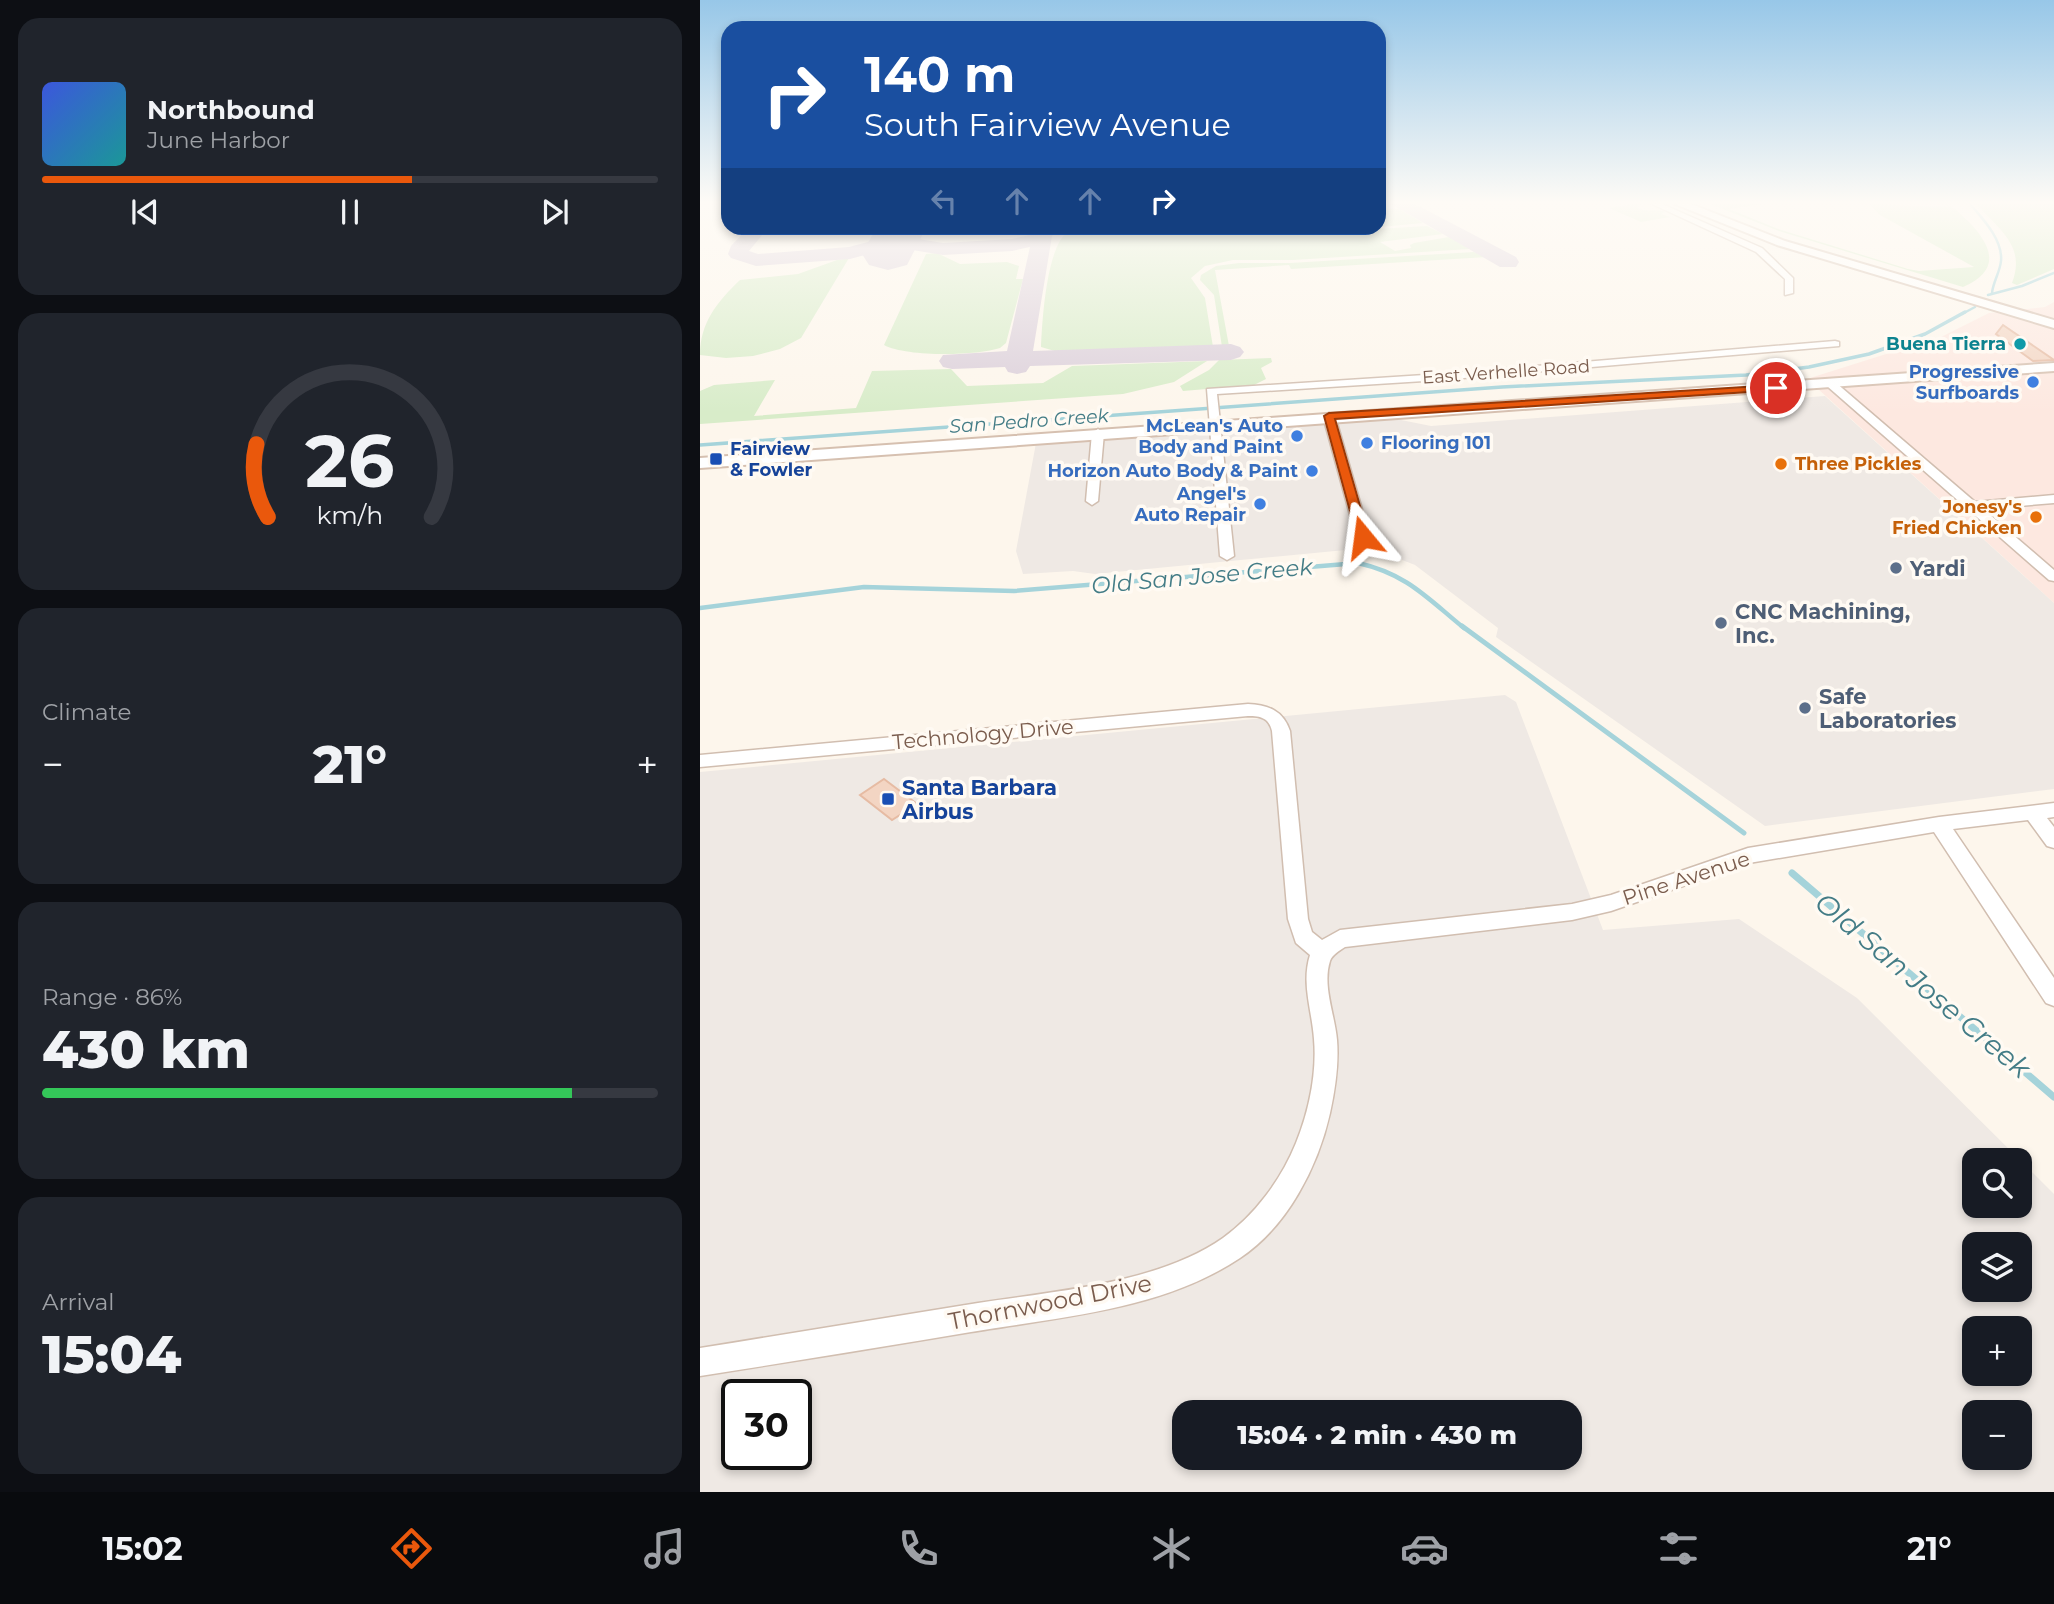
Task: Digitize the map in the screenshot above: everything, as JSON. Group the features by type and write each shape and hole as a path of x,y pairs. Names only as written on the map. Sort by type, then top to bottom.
{"street":[{"path":"1785,274 1789,278 1788,293"},
{"path":"1890,274 1966,295"},
{"path":"1899,274 2054,324"},
{"path":"2005,307 2054,318"},
{"name":"East Verhelle Road","path":"1227,556 1211,391 1452,376 1835,345"},
{"path":"700,463 1098,433 1214,420 1577,402 2054,367"},
{"path":"1831,384 2054,578"},
{"path":"1329,416 1363,537"},
{"path":"1092,501 1098,433"},
{"path":"1971,506 2054,499"},
{"name":"Technology Drive","path":"700,761 1248,710 1266,712 1279,722 1282,731 1298,919 1303,937 1322,952"},
{"name":"Pine Avenue","path":"1322,952 1340,939 1572,912 1611,903 1748,856 1939,824 2054,810"},
{"path":"2032,812 2054,841"},
{"path":"1939,824 2054,996"},
{"name":"Thornwood Drive","path":"700,1362 1102,1297 1146,1286 1194,1268 1234,1246 1262,1219 1288,1186 1308,1150 1319,1116 1326,1048 1316,975 1322,952"}],"shaded area":[{"path":"2054,302 2054,603 1807,379 1943,336 1989,313 2045,307"},
{"path":"1825,396 2054,603 2054,789 1765,826 1496,637 1498,628 1415,565 1382,552 1356,549 1095,574 1073,571 1023,574 1016,551 1036,443 1391,418 1431,426"},
{"path":"1505,695 1516,702 1603,930 1739,919 1857,998 2008,1148 1962,1148 1962,1218 2032,1218 2032,1172 2054,1194 2054,1492 700,1492 700,772"}],"green space":[{"path":"798,274 840,274 801,338 780,349 753,356 726,358 700,355 703,333 711,314 740,280"},
{"path":"917,274 1017,274 1016,279 1023,279 1006,343 1000,348 975,353 941,354 908,352 884,345"},
{"path":"1049,274 1196,274 1191,278 1205,298 1213,347 1058,352 1041,347"},
{"path":"1216,274 1229,346 1222,347 1214,295 1200,280 1201,275"},
{"path":"1919,274 1983,274 1963,287"},
{"path":"2014,274 2043,274 2017,285 2012,283"},
{"path":"1271,358 1272,362 1261,368 1266,379 1254,385 1183,391 1180,386 1209,370 1219,360"},
{"path":"1207,361 1174,382 1123,394 700,424 700,391 714,385 775,380 754,416 856,408 872,371 951,369 967,386 1043,383 1072,366"}],"building":[{"name":"Buena Tierra","path":"2003,325 2054,360 2033,361 1996,334"},
{"name":"Santa Barbara Airbus","path":"884,779 917,804 892,820 860,795"}],"waterway":[{"name":"San Pedro Creek","path":"1992,293 1997,274"},
{"path":"1988,295 2022,286 2052,274"},
{"name":"San Pedro Creek","path":"1962,314 1975,307"},
{"name":"San Pedro Creek","path":"700,445 1502,387 1746,375 1809,367 1869,354 1925,334 1965,312"},
{"name":"Old San Jose Creek","path":"700,608 864,587 1014,591 1358,563 1403,580 1464,628"},
{"name":"Old San Jose Creek","path":"1462,626 1744,833"},
{"name":"Old San Jose Creek","path":"1792,873 2054,1097"}],"taxiway":[{"path":"1018,359 1035,274"},
{"path":"1018,359 1231,352"},
{"path":"952,361 1018,359"},
{"path":"1017,366 1018,359"}],"place":[{"name":"Buena Tierra","path":"2020,344"},
{"name":"Progressive Surfboards","path":"2033,382"},
{"name":"McLean's Auto Body and Paint","path":"1297,436"},
{"name":"Flooring 101","path":"1367,443"},
{"name":"Fairview & Fowler","path":"716,459"},
{"name":"Three Pickles","path":"1781,464"},
{"name":"Horizon Auto Body & Paint","path":"1312,471"},
{"name":"Angel's Auto Repair","path":"1260,504"},
{"name":"Jonesy's Fried Chicken","path":"2036,517"},
{"name":"Yardi","path":"1896,568"},
{"name":"CNC Machining, Inc.","path":"1721,623"},
{"name":"Safe Laboratories","path":"1805,708"},
{"name":"Santa Barbara Airbus","path":"888,799"}],"route":[{"path":"1363,537 1329,416 1776,388"}]}
